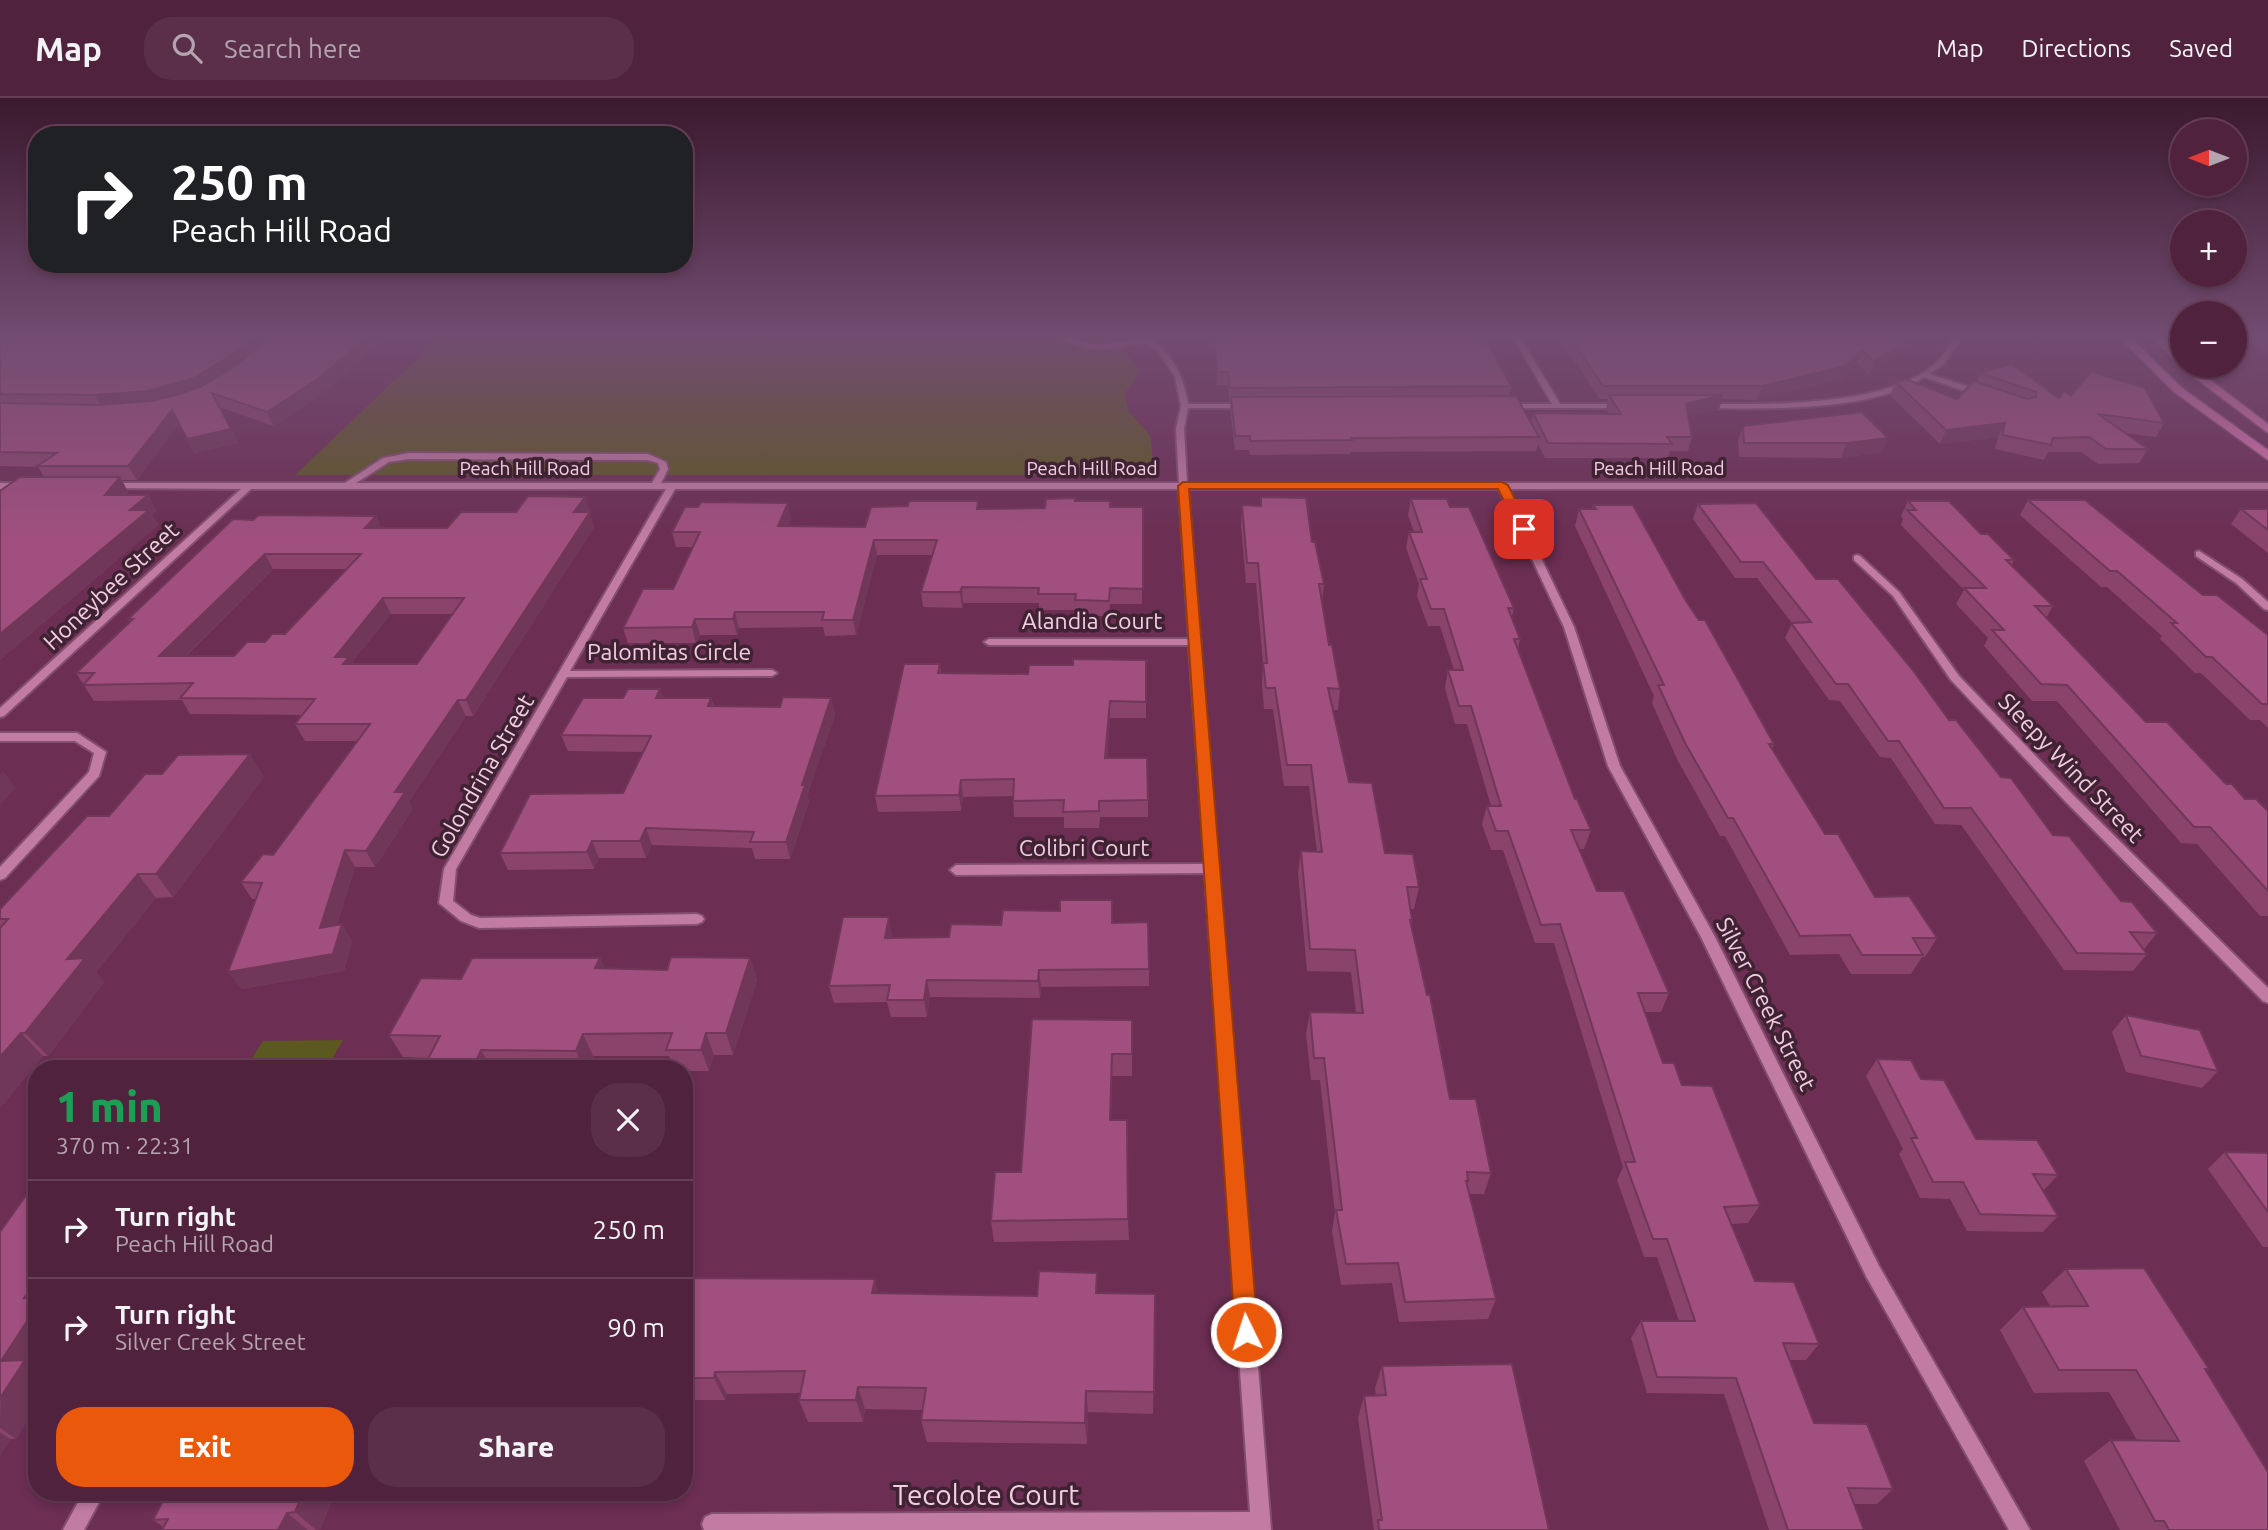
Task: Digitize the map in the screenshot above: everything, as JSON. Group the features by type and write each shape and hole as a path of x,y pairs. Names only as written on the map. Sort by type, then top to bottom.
{"main road":[{"path":"2197,404 2268,456"},
{"path":"2234,404 2268,430"}],"street":[{"path":"1689,405 1731,404"},
{"path":"1502,405 1636,405"},
{"path":"1254,406 1185,406 1180,429 1261,1526"},
{"path":"347,486 386,460 409,456 648,457 662,462 664,469 655,486"},
{"name":"Silver Creek Street","path":"1502,485 1569,627 1614,766 1708,937 1873,1272 2020,1530"},
{"path":"0,486 38,486"},
{"name":"Peach Hill Road","path":"101,486 2268,486"},
{"name":"Honeybee Street","path":"0,714 249,486"},
{"name":"Golondrina Street","path":"672,486 450,869 446,903 466,918 479,923 697,919"},
{"path":"2199,554 2250,589 2268,607"},
{"name":"Sleepy Wind Street","path":"1857,558 1896,594 1955,678 2069,798 2268,997"},
{"name":"Alandia Court","path":"989,642 1195,642"},
{"name":"Palomitas Circle","path":"565,674 772,673"},
{"path":"0,737 77,737 100,752 95,773 0,875"},
{"name":"Colibri Court","path":"956,870 1212,868"},
{"path":"73,1530 89,1501"},
{"name":"Tecolote Court","path":"712,1524 1261,1526"}],"shaded area":[{"path":"370,404 1126,404 1128,411 1150,435 1153,460 1137,475 295,475"},
{"path":"343,1040 331,1060 251,1060 263,1041"}],"building":[{"path":"0,404 218,404 231,429 187,439 172,410 128,466 37,466 57,453 0,452"},
{"path":"243,404 280,404 267,412"},
{"path":"1232,404 1520,404 1539,437 1250,441 1250,436 1235,436"},
{"path":"1615,404 1687,404 1692,437 1667,437 1672,444 1548,443 1533,413 1621,414"},
{"path":"1919,404 2154,404 2164,423 2098,414 2148,449 2106,449 2089,437 2053,438 2051,445 2002,435 2005,423 1946,430"},
{"path":"1862,412 1888,438 1847,443 1744,443 1743,426"},
{"path":"20,477 120,477 105,495 148,495 130,510 149,510 0,634 0,491"},
{"path":"528,496 585,497 574,512 590,512 466,700 458,700 395,792 405,792 366,851 345,850 320,928 342,924 333,954 228,972 262,883 241,882 263,854 273,855 370,724 295,724 315,699 180,698 193,683 83,685 94,673 76,673 133,619 128,619 233,519 253,520 259,515 376,516 365,528 447,528 461,512 516,512","holes":["265,554 361,554 285,634 272,634 265,642 247,642 234,656 159,656","383,598 464,598 417,664 343,664 349,657 335,657"]},
{"path":"1261,497 1306,498 1312,542 1315,542 1324,584 1319,584 1329,645 1332,645 1340,689 1328,688 1349,782 1372,783 1385,853 1413,854 1419,887 1407,887 1410,920 1427,995 1430,995 1450,1099 1476,1099 1491,1173 1467,1172 1466,1181 1496,1299 1405,1302 1398,1263 1346,1264 1336,1210 1342,1210 1324,1058 1314,1058 1310,1012 1363,1013 1355,950 1310,949 1301,851 1322,852 1311,765 1287,765 1275,688 1266,688 1263,663 1267,663 1258,563 1247,563 1242,505 1261,506"},
{"path":"1075,498 1075,501 1110,501 1110,507 1143,507 1143,589 1110,588 1109,601 1075,600 1076,594 1038,594 1039,588 962,587 960,592 921,592 937,540 874,540 853,620 822,620 824,612 735,612 733,619 695,619 692,627 623,628 643,589 673,589 700,532 672,532 685,507 698,507 701,502 788,503 778,526 865,527 871,507 908,506 909,501 978,501 977,509 1045,508 1046,499"},
{"path":"1411,499 1447,499 1450,507 1469,507 1514,608 1508,608 1520,639 1514,639 1575,799 1591,830 1571,830 1597,891 1624,891 1669,993 1638,993 1663,1063 1674,1063 1682,1085 1712,1086 1760,1205 1724,1207 1755,1281 1794,1282 1819,1344 1783,1343 1814,1423 1867,1424 1893,1489 1848,1488 1864,1530 1788,1530 1736,1378 1657,1377 1641,1321 1695,1321 1667,1239 1653,1239 1625,1162 1635,1162 1560,924 1541,925 1508,831 1496,831 1487,806 1501,806 1471,706 1459,706 1448,670 1463,670 1444,609 1431,609 1420,579 1427,579 1409,532 1422,532"},
{"path":"2028,500 2085,500 2203,595 2217,595 2268,635 2268,704 2262,704 2212,657 2206,657 2171,623 2177,623 2117,571 2110,571"},
{"path":"1908,501 1949,501 1981,534 1988,534 2014,560 2006,560 2053,606 2035,606 2146,722 2167,722 2226,784 2232,784 2245,799 2256,799 2268,811 2268,891 2210,827 2194,827 2067,685 2041,684 1992,630 2004,630 1964,588 1986,588 1907,510 1916,510"},
{"path":"1756,503 1816,579 1838,579 1912,669 1949,720 1956,720 2001,777 2011,778 2053,835 2069,836 2121,901 2132,902 2157,933 2130,932 2147,954 2077,953 1971,808 1944,808 1899,741 1888,741 1848,684 1836,684 1791,623 1811,622 1763,562 1741,562 1698,504"},
{"path":"1593,505 1633,505 1686,601 1699,620 1705,620 1774,744 1769,744 1825,834 1838,834 1875,897 1909,896 1937,938 1913,938 1923,955 1862,955 1850,935 1800,936 1733,818 1728,818 1685,743 1658,685 1664,685 1579,509 1596,509"},
{"path":"2241,509 2268,509 2268,530"},
{"path":"1073,659 1146,660 1146,702 1110,701 1105,758 1147,758 1148,800 1099,801 1099,811 1063,812 1064,800 1013,801 1014,779 961,780 959,795 875,796 904,664 940,664 938,673 1028,674 1029,665 1073,665"},
{"path":"628,689 660,689 656,698 711,698 708,706 780,707 783,697 831,698 786,842 750,842 754,832 646,828 640,841 592,841 587,852 500,853 530,794 623,793 651,736 561,735 583,698 623,698"},
{"path":"250,754 156,874 138,874 67,959 85,958 25,1033 21,1033 0,1057 0,928 8,919 0,919 0,909 87,816 109,816 145,774 162,774 178,755"},
{"path":"1060,900 1112,900 1112,923 1148,922 1149,969 1039,970 1038,981 927,980 924,1000 887,1000 890,985 829,986 843,917 889,917 885,938 949,937 951,924 1001,925 1003,910 1060,911"},
{"path":"671,957 750,958 726,1033 706,1033 701,1050 666,1050 672,1033 583,1034 576,1051 481,1050 477,1059 428,1059 440,1036 389,1035 421,978 461,979 472,958 600,958 595,968 667,970"},
{"path":"2126,1015 2200,1030 2218,1071 2141,1056"},
{"path":"1032,1019 1132,1020 1132,1054 1112,1054 1110,1120 1127,1120 1128,1219 991,1221 995,1172 1021,1172"},
{"path":"1877,1059 1911,1060 1921,1079 1944,1080 1976,1139 2037,1140 2058,1175 2033,1174 2058,1216 1980,1214 1963,1182 1933,1182 1911,1138 1917,1138"},
{"path":"2225,1152 2268,1153 2268,1212"},
{"path":"28,1193 28,1292 24,1298 28,1298 28,1320 1,1361 25,1360 0,1398 0,1232"},
{"path":"2144,1268 2209,1369 2205,1369 2268,1472 2268,1530 2169,1530 2164,1521 2155,1521 2111,1440 2179,1441 2136,1370 2059,1370 2023,1307 2088,1306 2066,1269"},
{"path":"1039,1271 1097,1273 1096,1293 1155,1294 1154,1392 1086,1391 1085,1423 921,1420 926,1388 858,1387 856,1400 799,1400 805,1371 715,1372 714,1378 693,1378 693,1278 875,1279 872,1293 1037,1296"},
{"path":"1512,1364 1549,1530 1379,1530 1378,1520 1382,1520 1364,1396 1386,1395 1382,1366"},
{"path":"163,1501 300,1501 295,1512 287,1513 278,1530 162,1530 168,1519 153,1520"}],"route":[{"path":"1246,1332 1183,486 1502,485 1524,529"}]}
